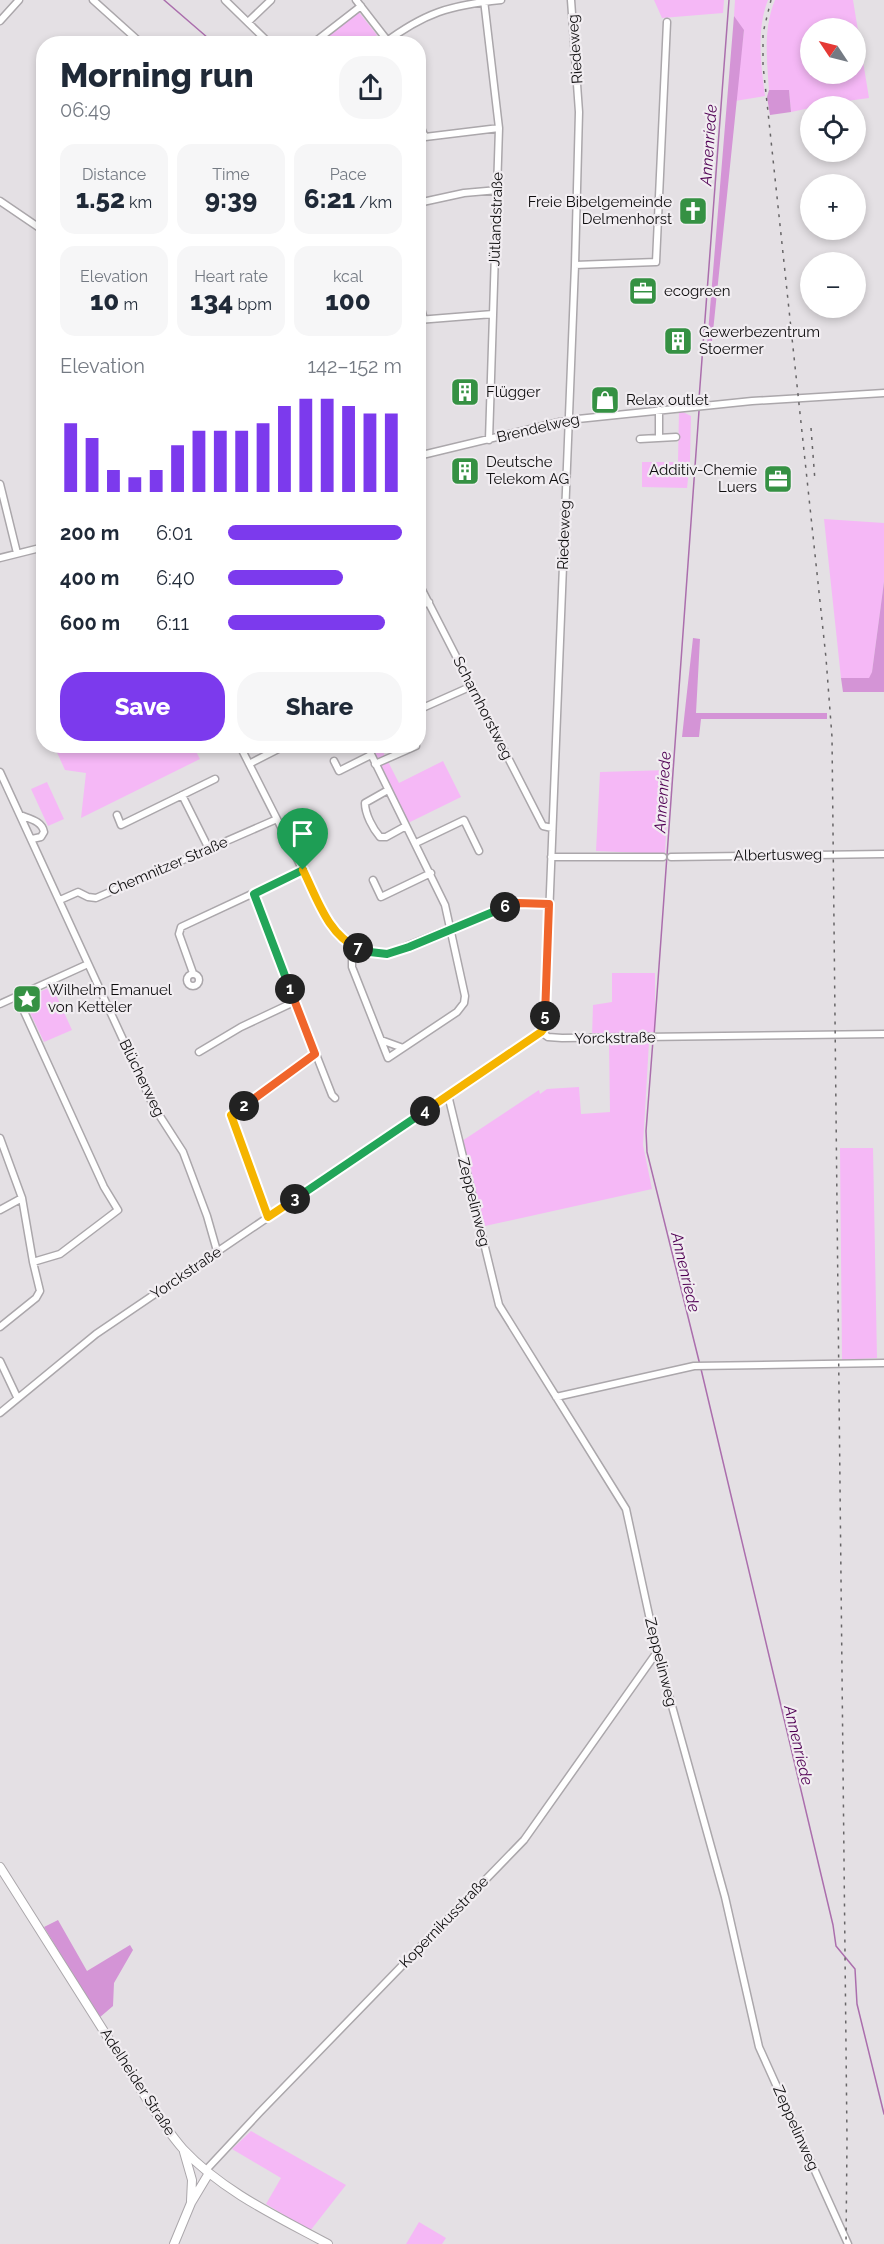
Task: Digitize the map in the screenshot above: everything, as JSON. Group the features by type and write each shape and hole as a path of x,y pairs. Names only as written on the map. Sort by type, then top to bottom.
{"main road":[{"name":"Adelheider Straße","path":"0,1867 155,2112 183,2148 206,2170 237,2192 328,2244"},
{"path":"183,2148 192,2180 191,2203"},
{"path":"192,2180 206,2170"},
{"path":"174,2244 206,2170"}],"street":[{"path":"0,21 19,0"},
{"path":"93,0 133,36"},
{"path":"225,0 262,36"},
{"path":"248,22 271,0"},
{"path":"356,0 381,36"},
{"path":"394,36 434,12 469,3 501,0"},
{"name":"Riedeweg","path":"541,1032 544,1022 575,265 579,112 571,0"},
{"name":"Jütlandstraße","path":"484,1 499,128 489,440"},
{"path":"322,36 361,6"},
{"path":"575,265 656,262 667,22"},
{"path":"426,137 499,128"},
{"path":"426,201 464,193 498,190"},
{"path":"0,201 36,226"},
{"path":"426,320 493,314"},
{"name":"Brendelweg","path":"426,454 568,420 815,396 884,393"},
{"path":"659,410 659,438"},
{"path":"640,439 676,437"},
{"path":"0,484 17,554"},
{"path":"0,558 36,549"},
{"name":"Scharnhorstweg","path":"426,597 543,826 552,828"},
{"path":"426,706 472,686"},
{"path":"244,753 329,922 339,936 355,947 387,954 518,903 549,904"},
{"path":"249,764 270,753"},
{"path":"375,764 400,753"},
{"path":"334,761 339,771 371,755 445,905 465,996 464,1004 457,1012 388,1058 352,967 355,947"},
{"name":"Blücherweg","path":"0,772 154,1107 183,1152 207,1216 217,1251"},
{"path":"117,815 121,825 215,779"},
{"path":"388,790 365,803 365,809 376,832 381,837 386,837 406,826"},
{"path":"182,795 209,849"},
{"path":"20,814 43,827 44,832 41,837 32,839"},
{"name":"Chemnitzer Straße","path":"60,900 78,892 96,898 277,819"},
{"path":"416,843 464,820 479,851"},
{"name":"Albertusweg","path":"671,856 884,854"},
{"path":"551,857 663,857"},
{"path":"193,973 179,934 181,927 303,870"},
{"path":"373,880 381,897 431,873"},
{"path":"254,894 294,1002 335,1098"},
{"path":"0,1004 88,964"},
{"path":"17,996 101,1180 118,1210 60,1254 33,1262"},
{"path":"200,1052 242,1027 294,1002"},
{"name":"Yorckstraße","path":"0,1413 88,1339 541,1032 548,1037 562,1038 884,1034"},
{"path":"381,1040 403,1048"},
{"path":"268,1217 231,1115 315,1054"},
{"name":"Zeppelinweg","path":"448,1095 499,1305 626,1509 657,1652 725,1897 759,2047 848,2244"},
{"path":"0,1138 22,1198 40,1292 36,1298 0,1327"},
{"path":"0,1210 22,1198"},
{"path":"0,1361 17,1397"},
{"path":"556,1397 694,1366 884,1364"},
{"name":"Kopernikusstraße","path":"206,2170 524,1840 657,1652"}],"shaded area":[{"path":"654,0 724,0 723,13 662,18"},
{"path":"735,0 768,0 761,35 765,96 735,101 744,31 734,16"},
{"path":"775,0 853,0 856,18 800,18 800,84 866,84 866,80 869,98 866,98 866,96 800,96 800,110 791,112 789,90 769,90 767,45 769,22"},
{"path":"358,11 377,35 376,36 327,36"},
{"path":"734,16 744,30 711,351 707,345"},
{"path":"769,90 789,90 791,112 770,115 767,97"},
{"path":"679,410 691,416 687,488 642,487 642,462 678,462"},
{"path":"824,519 884,523 884,582 870,678 841,678"},
{"path":"884,582 884,692 843,692 841,678 869,678 872,672"},
{"path":"693,638 700,639 696,713 827,713 827,719 701,719 699,737 682,737"},
{"path":"57,753 197,753 200,759 81,818 86,773 65,770"},
{"path":"366,753 384,753 399,783 443,761 461,797 402,826"},
{"path":"669,770 665,854 596,851 600,772"},
{"path":"47,782 64,819 48,826 31,789"},
{"path":"612,973 655,973 655,1032 592,1037 593,1005 612,1002"},
{"path":"52,986 72,1030 44,1042 24,1000 27,996 30,997"},
{"path":"609,1042 649,1042 643,1145 652,1189 485,1226 462,1141 539,1090 540,1094 547,1089 579,1087 581,1114 610,1112"},
{"path":"840,1148 873,1148 877,1358 842,1360"},
{"path":"58,1920 87,1971 130,1945 133,1950 114,1983 113,2006 99,2018 44,1927"},
{"path":"251,2131 346,2185 310,2231 266,2204 281,2178 232,2149"},
{"path":"419,2222 446,2238 442,2244 406,2244"}],"waterway":[{"path":"164,0 206,36"},
{"name":"Annenriede","path":"699,399 729,0"},
{"name":"Annenriede","path":"654,1036 699,411"},
{"name":"Annenriede","path":"653,1040 646,1131 647,1152 700,1365"},
{"name":"Annenriede","path":"701,1369 833,1925 836,1946 855,1969 857,2004 884,2114"}],"railway":[{"path":"771,0 763,33 763,65 826,658 832,737 847,2140 846,2244"},
{"path":"811,428 815,481"}],"place":[{"name":"Freie Bibelgemeinde Delmenhorst","path":"693,211"},
{"name":"ecogreen","path":"643,291"},
{"name":"Gewerbezentrum Stoermer","path":"678,341"},
{"name":"Flügger","path":"465,392"},
{"name":"Relax outlet","path":"605,400"},
{"name":"Deutsche Telekom AG","path":"465,471"},
{"name":"Additiv-Chemie Luers","path":"778,479"},
{"name":"Wilhelm Emanuel von Ketteler","path":"27,999"}],"route":[{"path":"303,870 329,922 339,936 355,947 370,952 387,954 409,947 518,903 549,904 544,1028 268,1217 231,1115 315,1054 254,894 303,870"}]}
